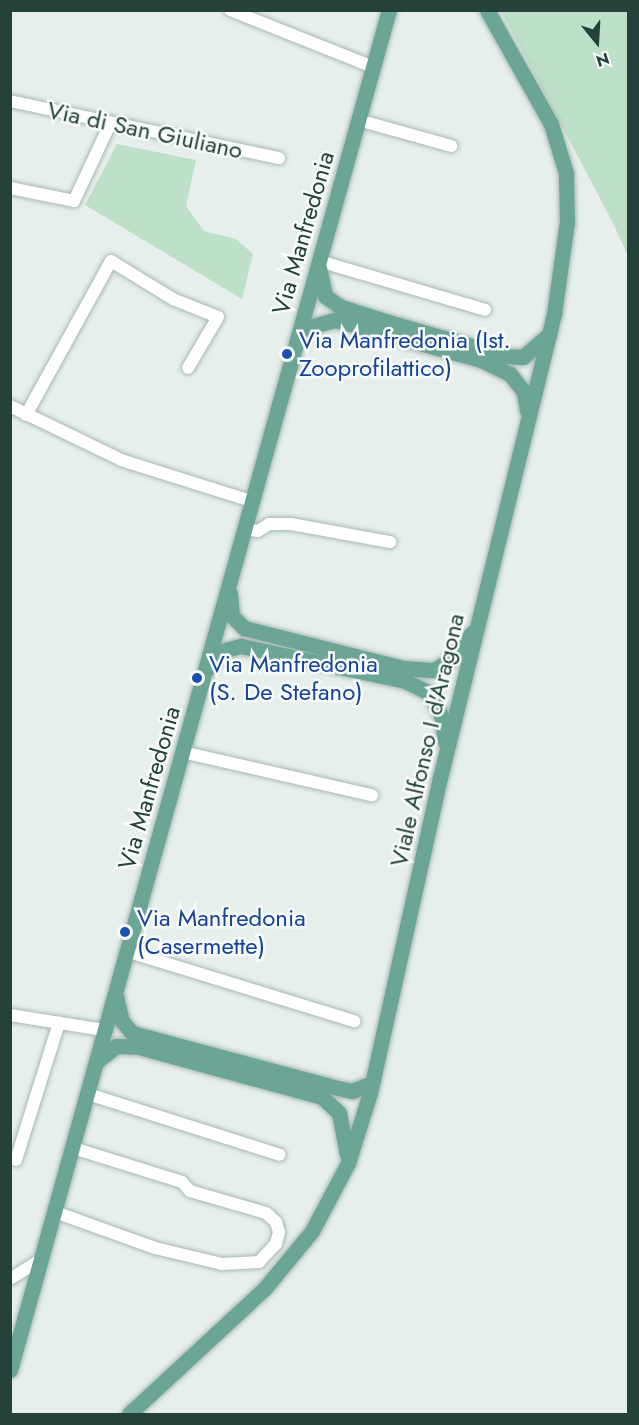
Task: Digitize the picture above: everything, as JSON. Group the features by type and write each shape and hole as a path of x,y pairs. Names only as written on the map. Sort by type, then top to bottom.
{"main road":[{"name":"Via Manfredonia","path":"10,1370 389,10"},
{"name":"Viale Alfonso I d'Aragona","path":"129,1414 265,1288 312,1231 348,1163 372,1083 447,750 549,334 567,222 566,173 551,124 487,10"},
{"path":"319,261 326,296 341,307 385,321 506,356 523,357 549,334"},
{"path":"295,345 310,327 335,320 481,360 510,374 524,392 528,417"},
{"path":"231,579 232,616 244,628 403,668 434,670 442,665 477,625"},
{"path":"204,673 222,651 241,646 405,681 430,693 442,718 447,750"},
{"path":"116,993 122,1022 132,1033 333,1088 352,1090 372,1083"},
{"path":"97,1061 116,1046 139,1047 322,1097 339,1113 346,1135 348,1163"}],"street":[{"path":"230,10 373,67"},
{"name":"Via di San Giuliano","path":"10,101 279,158"},
{"path":"358,120 452,146"},
{"path":"10,188 74,201 110,124"},
{"path":"26,415 111,261 173,299 218,317 188,368"},
{"path":"319,261 485,310"},
{"path":"10,406 126,462 251,501"},
{"path":"244,529 258,531 269,524 291,524 390,542"},
{"path":"182,753 372,795"},
{"path":"126,951 354,1021"},
{"path":"10,1015 104,1030"},
{"path":"10,1154 16,1160 58,1023"},
{"path":"88,1094 280,1155"},
{"path":"55,1212 155,1248 222,1264 259,1262 276,1244 279,1232 276,1222 266,1214 190,1191 182,1182 73,1148"},
{"path":"10,1279 41,1260"}],"green space":[{"path":"501,11 628,11 628,256 613,223"},
{"path":"117,144 196,160 186,206 204,231 236,239 253,254 242,299 85,205"}],"place":[{"name":"Via Manfredonia (Ist. Zooprofilattico)","path":"287,354"},
{"name":"Via Manfredonia (S. De Stefano)","path":"197,678"},
{"name":"Via Manfredonia (Casermette)","path":"125,932"}]}
